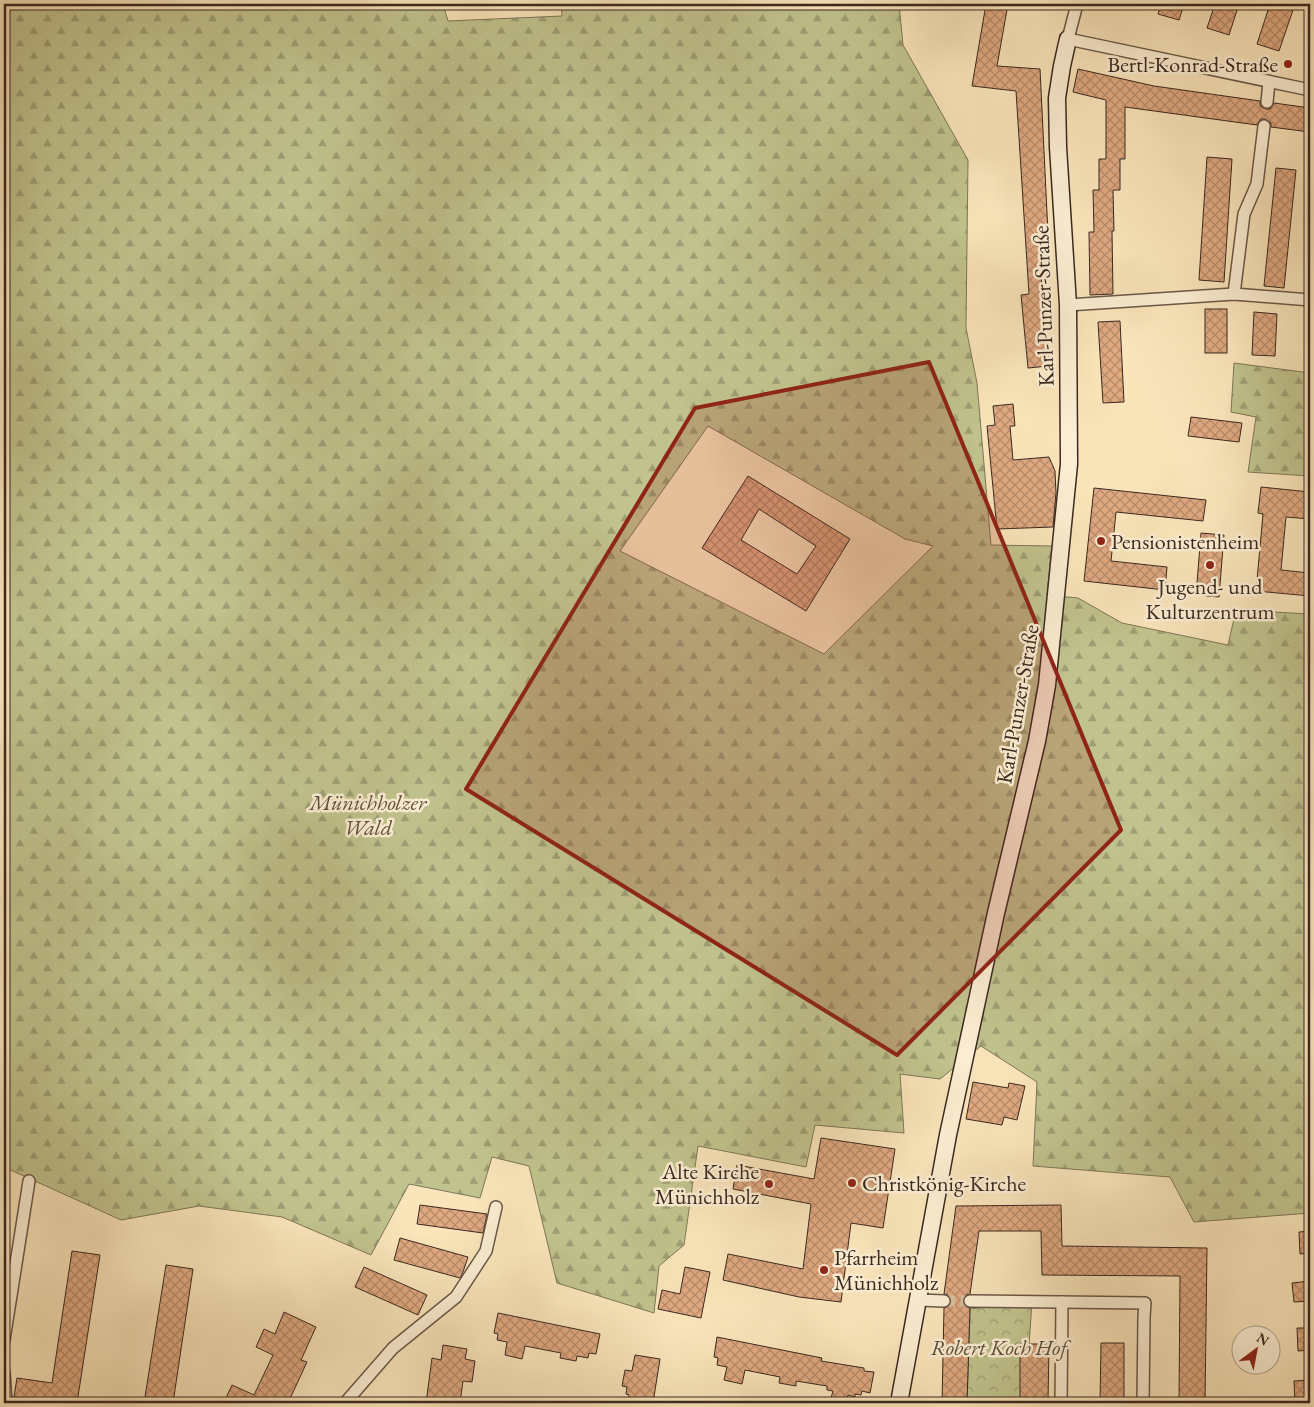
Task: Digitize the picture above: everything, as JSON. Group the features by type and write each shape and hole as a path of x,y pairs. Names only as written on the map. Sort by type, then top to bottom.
{"street":[{"name":"Karl-Punzer-Straße","path":"899,1403 948,1136 996,914 1037,741 1047,684 1069,464 1068,305 1058,147 1057,98 1062,66 1077,4"},
{"path":"1068,39 1310,90"},
{"path":"1267,102 1269,82"},
{"path":"1234,294 1244,214 1257,184 1264,126"},
{"path":"1068,305 1234,294 1310,300"},
{"path":"4,1340 29,1181"},
{"path":"345,1403 393,1348 456,1297 486,1251 496,1207"},
{"path":"919,1300 944,1301"},
{"path":"970,1301 1145,1303 1143,1403"},
{"path":"1061,1403 1062,1302"},
{"path":"4,1373 6,1403"}],"highlighted area":[{"path":"929,362 1121,830 897,1055 466,789 695,408"}],"green space":[{"name":"Münichholzer Wald","path":"4,4 443,4 448,21 562,16 561,4 899,4 903,45 968,160 966,328 977,383 991,545 1052,546 1047,595 1078,598 1122,623 1228,645 1236,610 1310,614 1310,1213 1194,1222 1170,1177 1033,1166 1037,1082 981,1046 940,1079 900,1074 904,1133 815,1125 806,1167 698,1146 684,1245 659,1266 654,1313 557,1283 529,1166 492,1157 480,1198 409,1184 371,1255 282,1217 199,1206 121,1220 4,1167","holes":["708,426 905,539 933,546 824,654 620,551"]},
{"path":"1234,363 1310,373 1310,476 1248,472 1256,417 1231,412"},
{"name":"Robert Koch Hof","path":"1032,1302 1025,1403 967,1403 970,1309"}],"building":[{"path":"986,4 1008,4 997,66 1040,69 1050,274 1041,275 1049,366 1028,368 1021,295 1029,294 1016,91 972,86"},
{"path":"1161,4 1184,4 1179,20 1158,14"},
{"path":"1215,4 1239,4 1229,35 1207,28"},
{"path":"1270,4 1295,4 1279,51 1257,44"},
{"path":"1078,69 1154,86 1260,101 1260,106 1266,109 1270,109 1274,103 1310,108 1310,132 1271,127 1271,123 1265,119 1261,119 1257,125 1125,107 1125,159 1120,159 1120,190 1113,190 1113,294 1090,295 1089,232 1094,232 1093,190 1099,190 1099,159 1106,159 1106,100 1073,92"},
{"path":"1207,157 1232,159 1224,282 1199,280"},
{"path":"1276,168 1296,170 1284,288 1264,286"},
{"path":"1205,309 1227,309 1227,353 1205,353"},
{"path":"1254,312 1277,314 1275,356 1252,355"},
{"path":"1120,321 1124,402 1103,403 1098,322"},
{"path":"1013,404 1015,426 1010,426 1013,460 1049,457 1055,471 1056,493 1053,527 997,529 987,426 995,425 993,406"},
{"path":"1191,417 1242,423 1239,442 1188,436"},
{"path":"748,476 850,539 806,611 702,548","holes":["759,509 816,546 797,574 741,540"]},
{"path":"1261,487 1310,492 1310,519 1286,517 1281,570 1310,573 1310,596 1256,591 1263,514 1258,513"},
{"name":"Pensionistenheim","path":"1094,488 1206,500 1203,521 1116,512 1111,561 1167,567 1165,590 1084,581"},
{"name":"Jugend- und Kulturzentrum","path":"1201,533 1224,535 1219,597 1196,595"},
{"path":"973,1082 1008,1088 1009,1083 1025,1086 1017,1120 1004,1117 1002,1125 966,1119"},
{"path":"821,1138 895,1149 883,1228 851,1223 841,1302 799,1297 723,1280 728,1254 803,1269 811,1204 733,1189 737,1165 814,1179"},
{"path":"420,1205 487,1214 483,1233 417,1224"},
{"path":"1061,1205 1062,1246 1207,1248 1205,1403 1179,1403 1180,1276 1042,1275 1041,1231 979,1231 970,1294 966,1295 963,1300 964,1305 970,1308 967,1403 942,1403 944,1308 950,1305 951,1301 948,1295 944,1294 956,1206"},
{"path":"1310,1231 1310,1253 1300,1254 1299,1232"},
{"path":"400,1238 468,1257 460,1278 394,1260"},
{"path":"72,1251 100,1255 77,1403 13,1403 17,1378 52,1383"},
{"path":"166,1265 193,1269 173,1403 144,1403"},
{"path":"364,1267 427,1295 418,1315 355,1287"},
{"name":"Alte Kirche Münichholz","path":"685,1267 710,1272 701,1318 658,1309 662,1290 680,1294"},
{"path":"1310,1281 1310,1301 1294,1302 1292,1283"},
{"path":"284,1312 316,1327 301,1360 307,1362 288,1403 231,1403 225,1400 232,1385 254,1395 273,1355 256,1347 264,1329 275,1334"},
{"path":"498,1313 600,1334 596,1354 589,1353 588,1358 577,1356 576,1361 560,1358 561,1353 525,1346 522,1359 505,1355 507,1342 497,1340 498,1334 494,1333"},
{"path":"1297,1328 1310,1328 1310,1350 1298,1351"},
{"path":"717,1337 822,1358 821,1361 864,1368 864,1371 874,1372 870,1393 862,1391 861,1395 855,1394 855,1397 848,1395 847,1401 831,1398 833,1391 827,1390 827,1386 796,1381 796,1386 779,1383 780,1377 745,1370 742,1384 724,1380 727,1367 717,1365 718,1358 714,1357"},
{"path":"1101,1343 1124,1343 1124,1403 1100,1403"},
{"path":"1020,1344 1049,1344 1048,1403 1020,1403"},
{"path":"443,1345 467,1349 465,1359 475,1361 472,1382 463,1381 460,1403 426,1403 432,1358 441,1360"},
{"path":"635,1355 660,1359 653,1403 628,1403 627,1387 622,1386 625,1370 632,1371"},
{"path":"1310,1380 1310,1402 1295,1403 1294,1381"}],"tunnel":[{"path":"944,1301 970,1301"}],"place":[{"name":"Bertl-Konrad-Straße","path":"1288,64"},
{"name":"Pensionistenheim","path":"1101,541"},
{"name":"Jugend- und Kulturzentrum","path":"1210,565"},
{"name":"Christkönig-Kirche","path":"852,1183"},
{"name":"Alte Kirche Münichholz","path":"769,1184"},
{"name":"Pfarrheim Münichholz","path":"824,1270"}]}
